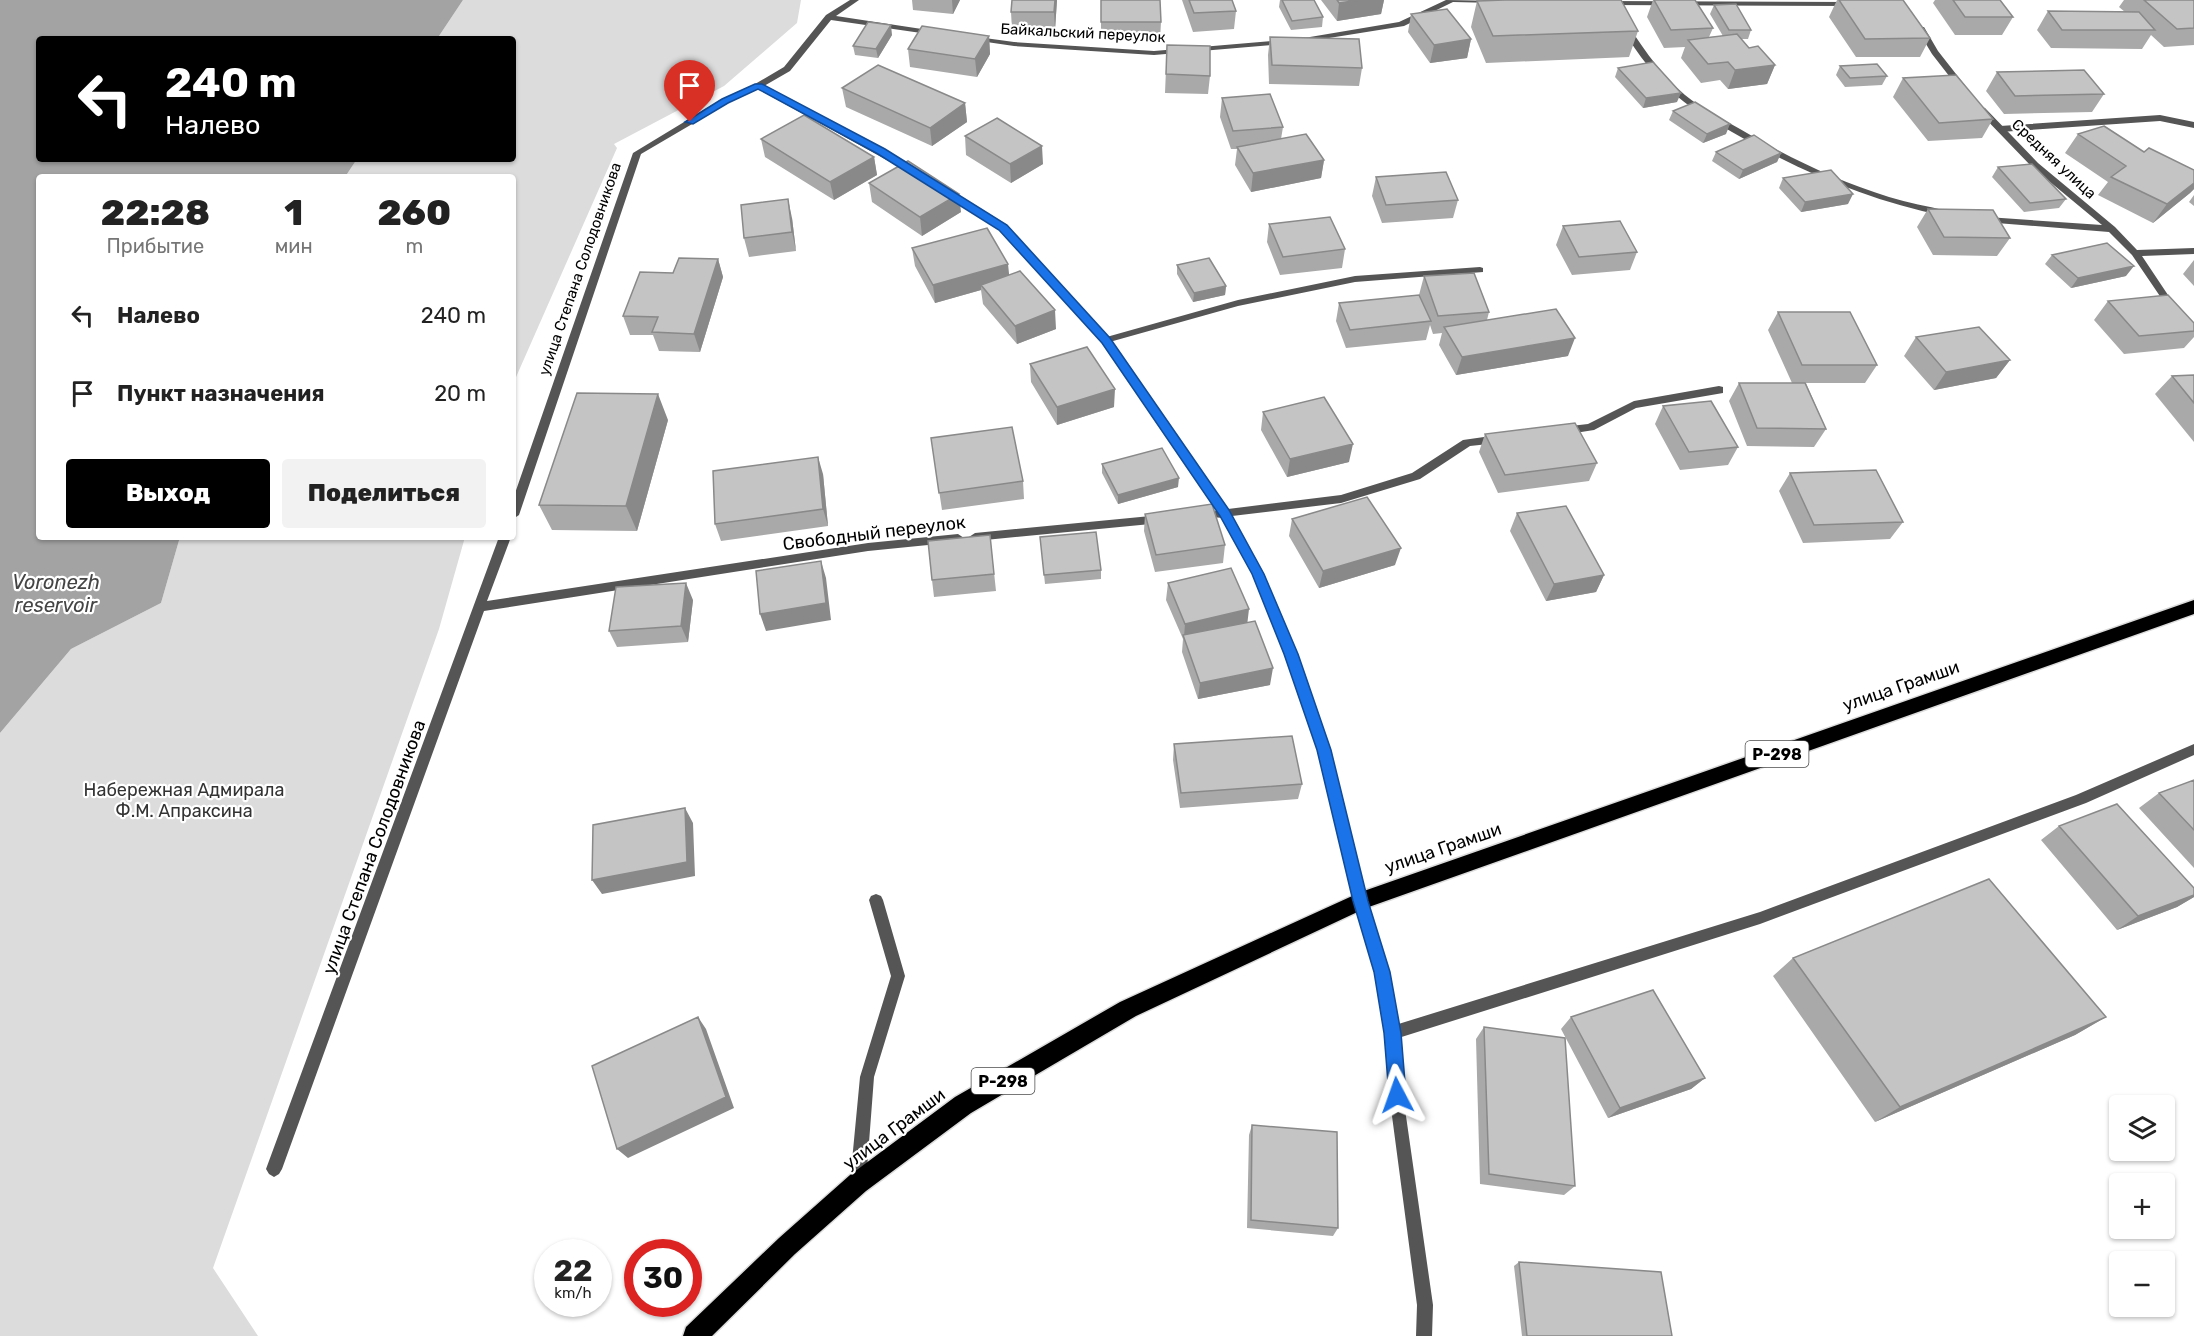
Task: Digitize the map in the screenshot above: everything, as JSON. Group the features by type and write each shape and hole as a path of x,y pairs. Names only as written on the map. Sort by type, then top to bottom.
{"highway":[{"name":"улица Грамши","path":"695,1336 787,1246 858,1184 963,1105 1128,1009 1361,901 2194,607"}],"street":[{"name":"улица Степана Солодовникова","path":"516,506 637,153 725,101 758,86 787,69 830,17 855,0"},
{"name":"Байкальский переулок","path":"968,38 1014,44 1165,52 1313,39 1401,24 1452,0 1509,1"},
{"path":"1600,3 1858,4"},
{"path":"1611,3 1617,12"},
{"path":"830,17 945,34"},
{"path":"1622,21 1638,49 1689,102 1753,141 1831,180 1911,207 1956,215"},
{"path":"1917,24 1935,52 1970,96"},
{"path":"758,86 881,152 1003,228 1106,340 1225,513 1258,574 1291,654 1324,750 1361,901 1382,972 1392,1033 1399,1116 1425,1305 1424,1336"},
{"name":"Средняя улица","path":"1977,105 2035,165 2112,229 2135,253 2171,306 2194,332"},
{"path":"2000,129 2160,118 2194,125"},
{"path":"1979,219 2001,223 2112,229"},
{"path":"2135,253 2194,251"},
{"path":"1106,340 1238,303 1355,279 1480,270"},
{"path":"1545,433 1590,427 1634,405 1719,390"},
{"path":"1201,515 1341,499 1416,476 1467,443 1511,437"},
{"name":"Свободный переулок","path":"482,607 868,547 1177,518"},
{"name":"улица Степана Солодовникова","path":"274,1169 505,540"},
{"path":"1392,1033 1760,918 2081,799 2194,749"},
{"path":"858,1184 867,1077 898,976 876,900"}],"green space":[{"path":"463,0 801,0 797,23 724,86 614,144 617,148 516,377 516,174 347,174 355,162 516,162 516,36 439,36"},
{"name":"Набережная Адмирала Ф.М. Апраксина","path":"179,540 464,540 439,629 213,1268 258,1336 0,1336 0,733 71,649 161,603"}],"water":[{"name":"Voronezh reservoir","path":"0,0 463,0 439,36 36,36 36,162 355,162 347,174 36,174 36,540 179,540 161,603 71,649 0,733"}],"building":[{"path":"1012,0 1055,0 1054,12 1011,12"},
{"path":"1101,0 1160,0 1161,22 1101,22"},
{"path":"1189,0 1232,0 1236,11 1194,13"},
{"path":"1282,0 1314,0 1323,17 1292,21"},
{"path":"1337,0 1359,0 1339,3"},
{"path":"1621,0 1638,31 1493,36 1477,1"},
{"path":"1654,0 1695,0 1713,28 1671,30"},
{"path":"1839,0 1903,0 1930,38 1865,39"},
{"path":"1953,0 2000,0 2013,17 1965,17"},
{"path":"2144,0 2193,0 2194,28 2177,29"},
{"path":"1736,4 1751,30 1729,30 1714,5"},
{"path":"1447,9 1471,39 1434,45 1411,14"},
{"path":"2048,11 2139,12 2155,30 2062,30"},
{"path":"868,22 891,25 876,49 853,46"},
{"path":"922,26 989,36 975,59 908,49"},
{"path":"1737,34 1749,48 1758,46 1775,65 1735,70 1728,62 1708,64 1688,40"},
{"path":"1270,37 1359,39 1362,68 1272,65"},
{"path":"1167,45 1210,46 1210,76 1166,74"},
{"path":"1653,62 1681,93 1646,98 1618,68"},
{"path":"1877,64 1887,76 1850,78 1840,66"},
{"path":"878,65 965,103 930,128 842,88"},
{"path":"2084,70 2104,94 2015,96 1997,72"},
{"path":"1956,75 1993,119 1939,123 1903,78"},
{"path":"1270,94 1283,127 1233,131 1222,98"},
{"path":"1695,102 1730,124 1707,134 1673,111"},
{"path":"804,115 874,157 830,182 761,139"},
{"path":"997,118 1042,146 1010,164 965,136"},
{"path":"2104,126 2144,152 2149,148 2194,170 2194,183 2167,204 2111,177 2126,166 2078,134"},
{"path":"1306,134 1324,160 1253,173 1237,147"},
{"path":"1754,135 1781,153 1743,170 1716,152"},
{"path":"908,161 959,194 920,217 869,183"},
{"path":"2032,164 2066,199 2030,203 1998,167"},
{"path":"1831,170 1853,194 1805,202 1783,178"},
{"path":"1446,172 1458,200 1386,205 1376,177"},
{"path":"788,199 792,232 744,238 741,205"},
{"path":"1928,209 1993,210 2010,238 1944,237"},
{"path":"1330,217 1345,249 1283,257 1269,224"},
{"path":"1620,221 1637,252 1579,257 1563,226"},
{"path":"987,228 1008,264 933,285 912,248"},
{"path":"2107,243 2134,266 2078,278 2052,255"},
{"path":"679,258 718,259 694,334 652,332 658,317 623,316 640,272 673,273"},
{"path":"1209,258 1226,286 1194,293 1177,265"},
{"path":"1020,271 1055,310 1015,326 981,285"},
{"path":"1474,273 1489,312 1438,316 1424,276"},
{"path":"1419,295 1431,321 1350,330 1339,303"},
{"path":"2168,295 2194,323 2194,331 2139,336 2108,301"},
{"path":"1556,309 1575,338 1462,357 1444,327"},
{"path":"1778,312 1850,312 1877,365 1802,365"},
{"path":"1979,327 2010,360 1946,372 1916,337"},
{"path":"1087,347 1115,389 1057,407 1030,364"},
{"path":"2194,375 2194,403 2172,376"},
{"path":"1739,383 1805,383 1826,429 1757,428"},
{"path":"577,393 658,394 626,506 539,505"},
{"path":"1324,397 1353,444 1290,459 1263,412"},
{"path":"1711,401 1738,447 1689,452 1663,406"},
{"path":"1575,423 1597,463 1505,475 1485,434"},
{"path":"1012,427 1023,481 939,493 931,438"},
{"path":"1162,448 1179,478 1118,495 1102,464"},
{"path":"818,457 823,509 715,524 713,471"},
{"path":"1876,470 1903,522 1814,525 1790,473"},
{"path":"1367,497 1401,548 1323,571 1292,519"},
{"path":"1212,504 1225,545 1156,555 1145,514"},
{"path":"1566,506 1604,575 1554,584 1517,513"},
{"path":"1096,532 1101,570 1044,575 1040,537"},
{"path":"990,535 994,574 932,580 928,541"},
{"path":"821,561 826,603 760,614 756,571"},
{"path":"1231,568 1249,609 1185,624 1168,583"},
{"path":"686,583 681,626 609,631 616,587"},
{"path":"1255,621 1273,668 1200,683 1183,635"},
{"path":"1292,736 1302,784 1181,793 1174,744"},
{"path":"2194,780 2194,830 2159,793"},
{"path":"2117,804 2194,888 2194,895 2138,916 2059,826"},
{"path":"685,808 687,862 592,880 593,825"},
{"path":"1989,879 2106,1017 1900,1107 1793,958"},
{"path":"1653,990 1705,1078 1620,1108 1571,1017"},
{"path":"698,1017 726,1097 617,1149 592,1066"},
{"path":"1484,1027 1565,1038 1575,1186 1489,1174"},
{"path":"1252,1125 1337,1132 1338,1228 1251,1220"},
{"path":"1519,1262 1661,1272 1672,1336 1527,1336"}],"route":[{"path":"690,122 725,101 758,86 881,152 1003,228 1106,340 1225,513 1258,574 1291,654 1324,750 1361,901 1382,972 1392,1033 1397,1095"}]}
